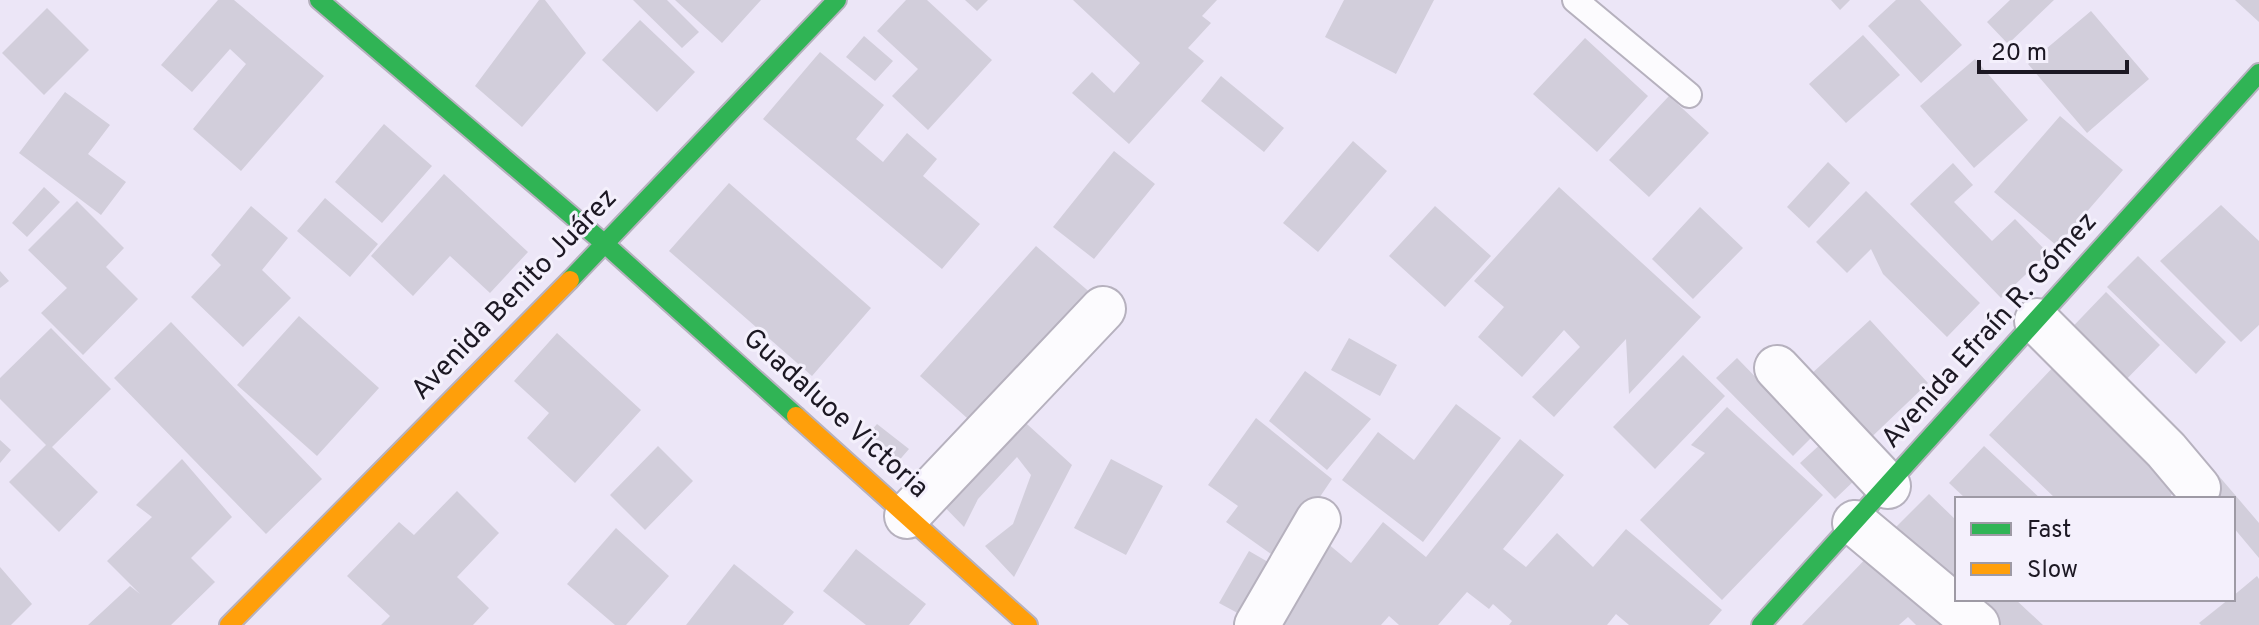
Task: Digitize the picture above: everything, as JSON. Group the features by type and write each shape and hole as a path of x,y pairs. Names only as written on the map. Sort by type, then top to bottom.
{"street":[{"name":"Guadaluoe Victoria","path":"319,0 605,244 1028,625"},
{"name":"Avenida Benito Juárez","path":"229,625 605,244 837,0"},
{"name":"Avenida Efraín R. Gómez","path":"1761,625 2259,73"},
{"path":"907,516 1103,309"},
{"path":"2037,321 2166,450 2198,488"},
{"path":"1777,368 1888,486"},
{"path":"1257,625 1318,520"},
{"path":"1855,523 1977,625"}],"lane":[{"path":"1575,0 1689,95"}],"building":[{"path":"218,0 234,0 324,76 241,171 193,129 246,64 230,49 192,92 161,65"},
{"path":"539,0 545,0 586,53 522,127 475,86"},
{"path":"633,0 667,0 699,32 682,48"},
{"path":"675,0 761,0 722,43"},
{"path":"906,0 927,0 992,60 928,130 892,96 918,69 877,31"},
{"path":"965,0 988,0 977,11"},
{"path":"1073,0 1217,0 1202,16 1211,23 1188,48 1204,61 1129,144 1072,93 1092,72 1114,93 1140,63"},
{"path":"1344,0 1434,0 1396,74 1325,37"},
{"path":"1831,0 1850,0 1840,10"},
{"path":"1896,0 1920,0 1962,45 1921,83 1868,26"},
{"path":"2010,0 2054,0 2008,44 1987,22"},
{"path":"2235,0 2259,0 2259,22"},
{"path":"47,8 89,50 44,95 2,53"},
{"path":"2091,11 2149,79 2087,133 2028,64"},
{"path":"640,20 695,72 657,112 602,60"},
{"path":"1863,35 1900,75 1846,123 1809,84"},
{"path":"864,36 893,61 875,81 846,57"},
{"path":"1585,38 1648,96 1597,152 1533,94"},
{"path":"820,52 884,105 856,139 883,162 907,133 937,159 923,176 980,224 942,269 763,119"},
{"path":"1975,59 2028,120 1974,168 1920,106"},
{"path":"1221,76 1284,128 1264,152 1201,101"},
{"path":"65,92 110,125 88,154 126,182 101,215 19,153"},
{"path":"1669,96 1709,133 1649,197 1609,160"},
{"path":"2060,116 2123,170 2057,246 1994,192"},
{"path":"384,124 432,166 382,223 335,182"},
{"path":"1353,141 1387,171 1318,252 1283,223"},
{"path":"1114,151 1155,184 1094,259 1053,227"},
{"path":"1828,162 1850,183 1809,228 1787,207"},
{"path":"1953,163 1973,185 1954,202 1992,241 2015,219 2048,253 2001,298 1910,204"},
{"path":"444,174 528,252 490,293 450,256 413,296 371,256"},
{"path":"729,183 871,308 812,376 669,251"},
{"path":"44,187 60,202 27,237 12,223"},
{"path":"1559,187 1701,317 1629,394 1626,339 1554,417 1532,397 1580,347 1564,330 1522,377 1478,337 1504,307 1474,281"},
{"path":"1866,191 1980,303 1947,337 1883,274 1871,249 1847,273 1816,242"},
{"path":"325,198 378,244 350,277 297,231"},
{"path":"77,201 124,248 106,267 138,299 83,355 41,313 67,288 28,250"},
{"path":"2221,205 2259,241 2259,325 2241,342 2160,261"},
{"path":"251,206 288,238 262,270 291,298 243,347 191,297 221,265 211,255"},
{"path":"1435,206 1491,256 1445,307 1389,256"},
{"path":"1700,207 1743,248 1693,299 1652,259"},
{"path":"1036,246 1093,295 976,426 920,376"},
{"path":"2138,256 2226,342 2196,374 2107,287"},
{"path":"0,271 9,281 0,288"},
{"path":"2106,292 2160,345 2113,393 2059,341"},
{"path":"299,316 379,388 317,456 237,385"},
{"path":"1870,320 1928,383 1857,451 1797,387"},
{"path":"171,322 322,479 266,534 114,378"},
{"path":"51,328 111,389 52,447 98,492 59,532 9,482 46,445 0,399 0,378"},
{"path":"557,333 641,410 575,483 527,438 549,413 514,381"},
{"path":"1349,338 1397,365 1380,396 1331,370"},
{"path":"1683,355 1725,396 1655,469 1613,427"},
{"path":"1737,358 1813,436 1793,456 1716,378"},
{"path":"2057,363 2180,480 2170,497 2054,497 1989,435"},
{"path":"1305,371 1371,419 1327,470 1269,421"},
{"path":"1456,404 1501,438 1423,542 1342,480 1378,432 1414,460"},
{"path":"1727,407 1823,495 1722,600 1640,520 1705,453 1691,445"},
{"path":"1017,415 1072,465 1014,577 985,546 1013,524 1031,475 1017,457 978,499 964,527 934,496"},
{"path":"1256,418 1332,479 1278,559 1226,522 1238,506 1208,485"},
{"path":"877,424 909,449 896,464 864,439"},
{"path":"1520,439 1564,475 1503,549 1526,567 1557,533 1593,567 1626,529 1722,610 1709,625 1629,625 1616,614 1607,625 1509,625 1512,621 1493,604 1489,609 1467,592 1438,625 1399,625 1389,616 1381,625 1275,625 1321,538 1351,563 1383,522 1426,557"},
{"path":"0,440 11,450 0,463"},
{"path":"1824,441 1858,477 1835,499 1800,463"},
{"path":"658,446 693,481 645,530 610,495"},
{"path":"1984,446 2039,497 1964,497 1949,483"},
{"path":"182,459 232,517 191,558 215,582 171,625 88,625 130,586 140,594 107,561 152,517 136,505"},
{"path":"1111,459 1163,486 1126,555 1074,528"},
{"path":"2218,475 2259,523 2259,558 2235,529 2235,497 2208,497 2202,489"},
{"path":"457,491 499,533 457,577 489,608 473,625 381,625 390,616 347,576 399,522 414,535"},
{"path":"1929,494 1955,519 1955,593 1892,531"},
{"path":"616,528 669,576 626,625 615,625 567,584"},
{"path":"856,549 926,604 909,625 866,625 823,591"},
{"path":"1249,551 1275,566 1245,617 1219,603"},
{"path":"1873,551 1950,625 1916,625 1908,617 1899,625 1802,625"},
{"path":"734,564 794,612 783,625 686,625"},
{"path":"0,567 32,604 11,625 0,625"},
{"path":"2257,576 2259,625 2199,623 2226,601 2235,601 2235,594"},
{"path":"1989,601 2017,601 2043,625 1997,625 1981,609"}],"traffic: fast":[{"path":"319,0 605,244 796,416"},
{"path":"570,280 837,0"},
{"path":"1761,625 2259,73"}],"traffic: slow":[{"path":"229,625 570,280"},
{"path":"796,416 1028,625"}]}
